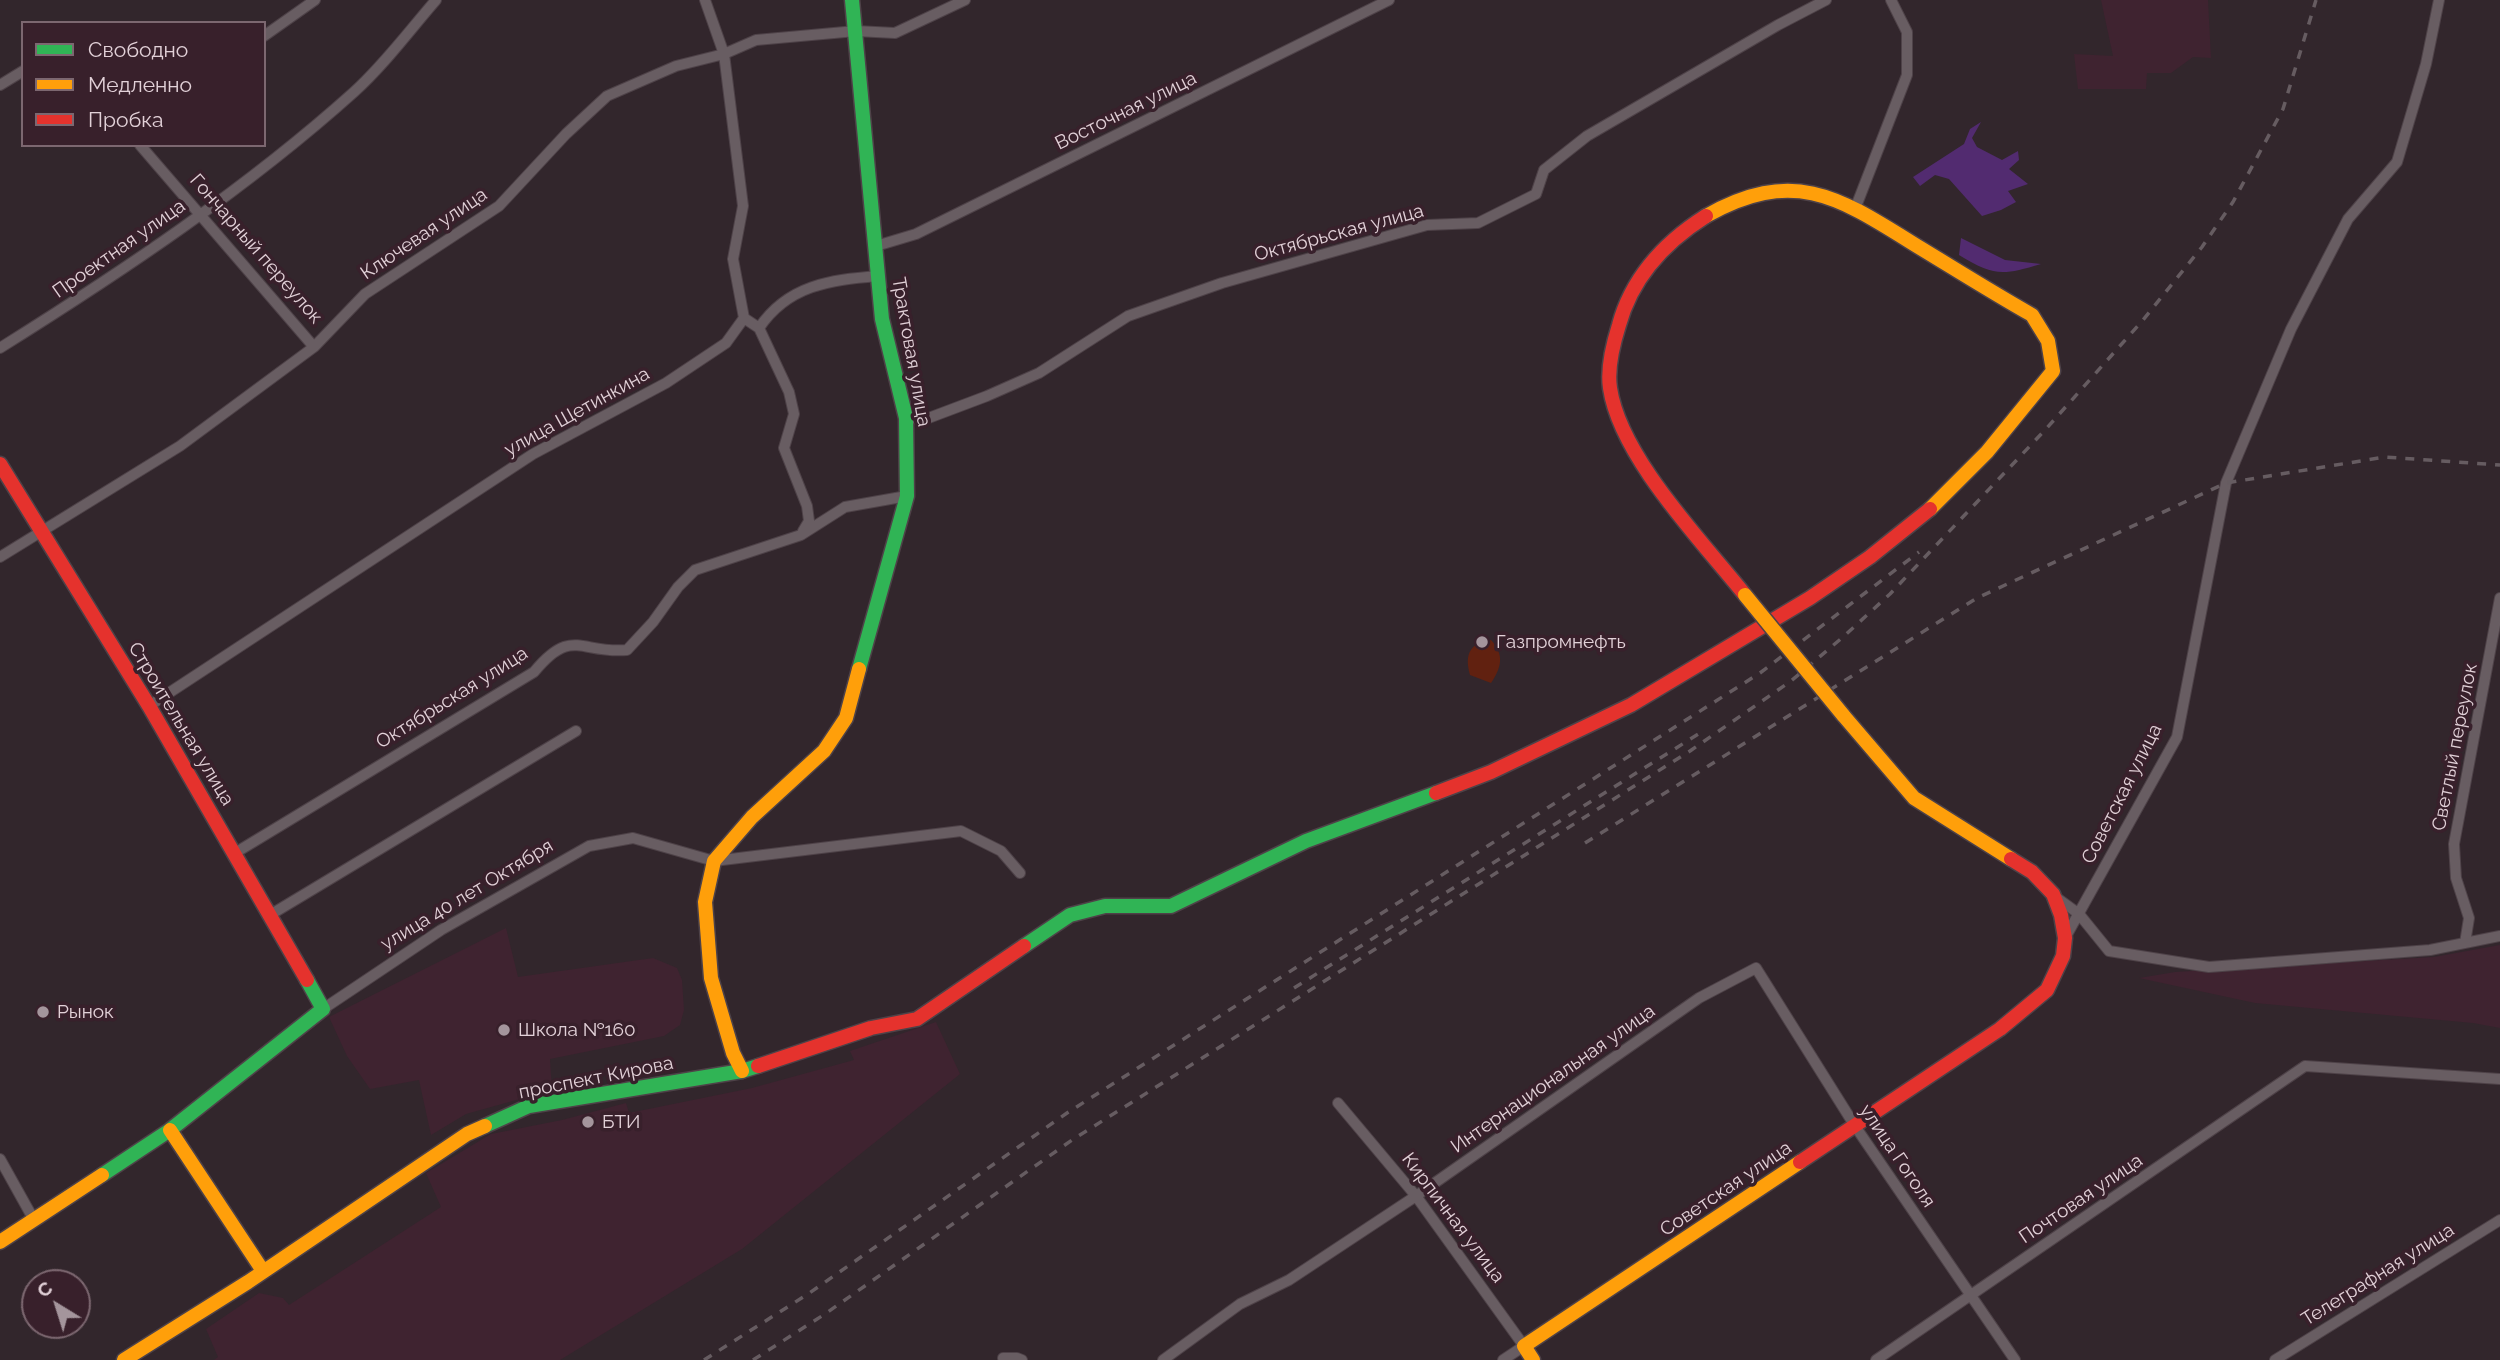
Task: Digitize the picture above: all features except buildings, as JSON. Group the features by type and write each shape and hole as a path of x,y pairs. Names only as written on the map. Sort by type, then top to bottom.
{"street":[{"path":"266,35 315,0"},
{"name":"Проектная улица","path":"0,348 83,296 278,156 356,90 436,0"},
{"path":"705,0 724,54 743,206 733,259 744,318 759,328 789,392 794,414 784,448 807,506 809,521 801,535"},
{"name":"Трактовая улица","path":"714,861 752,817 824,751 846,718 906,496 906,418 882,319 852,0"},
{"name":"Ключевая улица","path":"0,557 180,446 314,347 365,294 499,206 566,134 607,96 676,66 724,54 756,40 856,31 895,33 965,0"},
{"name":"Восточная улица","path":"876,246 916,234 1389,0"},
{"name":"Октябрьская улица","path":"906,418 926,419 988,396 1039,373 1128,316 1222,283 1427,225 1478,223 1536,194 1544,170 1587,136 1778,24 1826,0"},
{"path":"1856,209 1907,75 1908,32 1891,0"},
{"name":"Советская улица","path":"1503,1360 2000,1029 2047,990 2063,956 2065,938 2177,737 2225,484 2291,329 2348,219 2397,162 2426,64 2440,0"},
{"path":"0,85 21,72"},
{"name":"Гончарный переулок","path":"142,147 314,347"},
{"name":"проспект Кирова","path":"124,1360 264,1271 467,1135 528,1106 741,1071 871,1028 916,1019 1070,915 1105,906 1171,906 1306,841 1491,772 1643,698 1810,598 1870,557 1922,517 1987,452 2053,371 2053,350 2045,332 2032,315 1838,200 1805,191 1770,191 1735,199 1696,221 1664,246 1636,283 1620,316 1612,355 1610,389 1624,435 1655,481 1745,595 1843,715 1914,798 2032,872 2053,894"},
{"path":"759,328 769,314 788,299 809,288 833,280 878,276"},
{"name":"улица Щетинкина","path":"149,706 533,454 666,383 726,344 744,318"},
{"name":"Строительная улица","path":"0,464 149,706 323,1009"},
{"name":"Октябрьская улица","path":"235,853 534,672 548,656 564,645 612,651 627,650 695,570 801,535 845,507 906,496"},
{"name":"Светлый переулок","path":"2465,943 2469,918 2456,878 2454,844 2500,598"},
{"path":"270,915 576,731"},
{"name":"улица 40 лет Октября","path":"0,1242 170,1130 323,1009 441,930 589,846 633,838 714,861 961,831 1001,851 1020,873"},
{"path":"714,861 705,901 711,978 741,1071"},
{"path":"2053,894 2079,914 2109,951 2208,967 2430,950 2500,936"},
{"path":"2053,894 2061,915 2065,938"},
{"name":"улица Гоголя","path":"1756,968 1855,1126 2015,1360"},
{"name":"Интернациональная улица","path":"1163,1360 1240,1304 1289,1280 1416,1196 1699,998 1756,968"},
{"name":"Почтовая улица","path":"1876,1360 2305,1066 2500,1079"},
{"name":"Кирпичная улица","path":"1338,1102 1416,1196 1533,1360"},
{"path":"170,1130 264,1271"},
{"path":"0,1159 34,1220"},
{"name":"Телеграфная улица","path":"2275,1360 2500,1220"},
{"path":"1003,1358 1022,1360"}],"shaded area":[{"path":"2101,0 2208,0 2211,58 2193,57 2171,73 2147,73 2146,89 2078,89 2074,54 2113,56"},
{"path":"1981,122 1972,138 1977,147 2002,160 2018,151 2019,160 2009,169 2028,184 2008,191 2016,202 1982,216 1949,179 1935,175 1920,186 1913,177 1964,144 1970,129"},
{"path":"1961,238 2005,260 2041,264 2016,271 1990,270 1959,255"},
{"path":"1491,640 1498,651 1500,662 1491,683 1470,675 1468,655 1478,644"},
{"name":"Школа №160","path":"506,928 518,977 653,958 677,968 682,980 684,1010 680,1025 664,1036 550,1059 552,1090 466,1114 431,1135 419,1080 370,1089 347,1056 329,1017"},
{"path":"2500,945 2500,1028 2473,1023 2255,1003 2139,978 2175,972 2434,957"},
{"path":"936,1022 960,1074 742,1249 560,1360 214,1360 218,1357 206,1329 259,1293 283,1298 289,1305 441,1207 426,1173 491,1134 562,1120 626,1103 629,1113 752,1088 854,1060 850,1051"}],"railway":[{"path":"753,1360 825,1314 1072,1140 1690,751 1791,681 1843,637 1890,594 2046,429 2143,320 2202,247 2233,202 2283,109 2316,0"},
{"path":"1585,843 1977,598 2226,483 2385,457 2500,465"},
{"path":"704,1360 808,1294 1067,1113 1760,673 1919,552"},
{"path":"1294,988 1700,733"}],"traffic: fast":[{"path":"852,0 882,319 906,418 907,496 859,669"},
{"path":"1024,946 1070,915 1105,906 1171,906 1306,841 1436,793"},
{"path":"102,1175 170,1130 323,1009 307,980"},
{"path":"485,1126 529,1106 742,1071 758,1066"}],"traffic: slow":[{"path":"1706,216 1737,201 1766,193 1792,191 1816,194 1864,214 2032,315 2048,341 2053,371 1987,452 1930,509"},
{"path":"1745,595 1843,715"},
{"path":"742,1071 733,1053 711,978 705,902 714,861 752,817 824,751 846,718 859,669"},
{"path":"1843,715 1914,798 2011,859"},
{"path":"124,1360 248,1282 467,1134 485,1126"},
{"path":"170,1130 263,1271"},
{"path":"1533,1360 1524,1346 1800,1162"},
{"path":"0,1242 102,1175"}],"traffic: jam":[{"path":"1706,216 1664,249 1632,291 1613,348 1609,372 1610,388 1629,442 1646,470 1686,524 1745,595"},
{"path":"0,464 149,706 307,980"},
{"path":"1436,793 1491,772 1631,705 1810,598 1870,557 1930,509"},
{"path":"1800,1162 2000,1029 2047,990 2063,956 2065,938 2061,915 2053,894 2032,872 2011,859"},
{"path":"758,1066 871,1028 917,1019 1024,946"}],"place":[{"name":"Газпромнефть","path":"1482,642"},
{"name":"Рынок","path":"43,1012"},
{"name":"Школа №160","path":"504,1030"},
{"name":"БТИ","path":"588,1122"}]}
